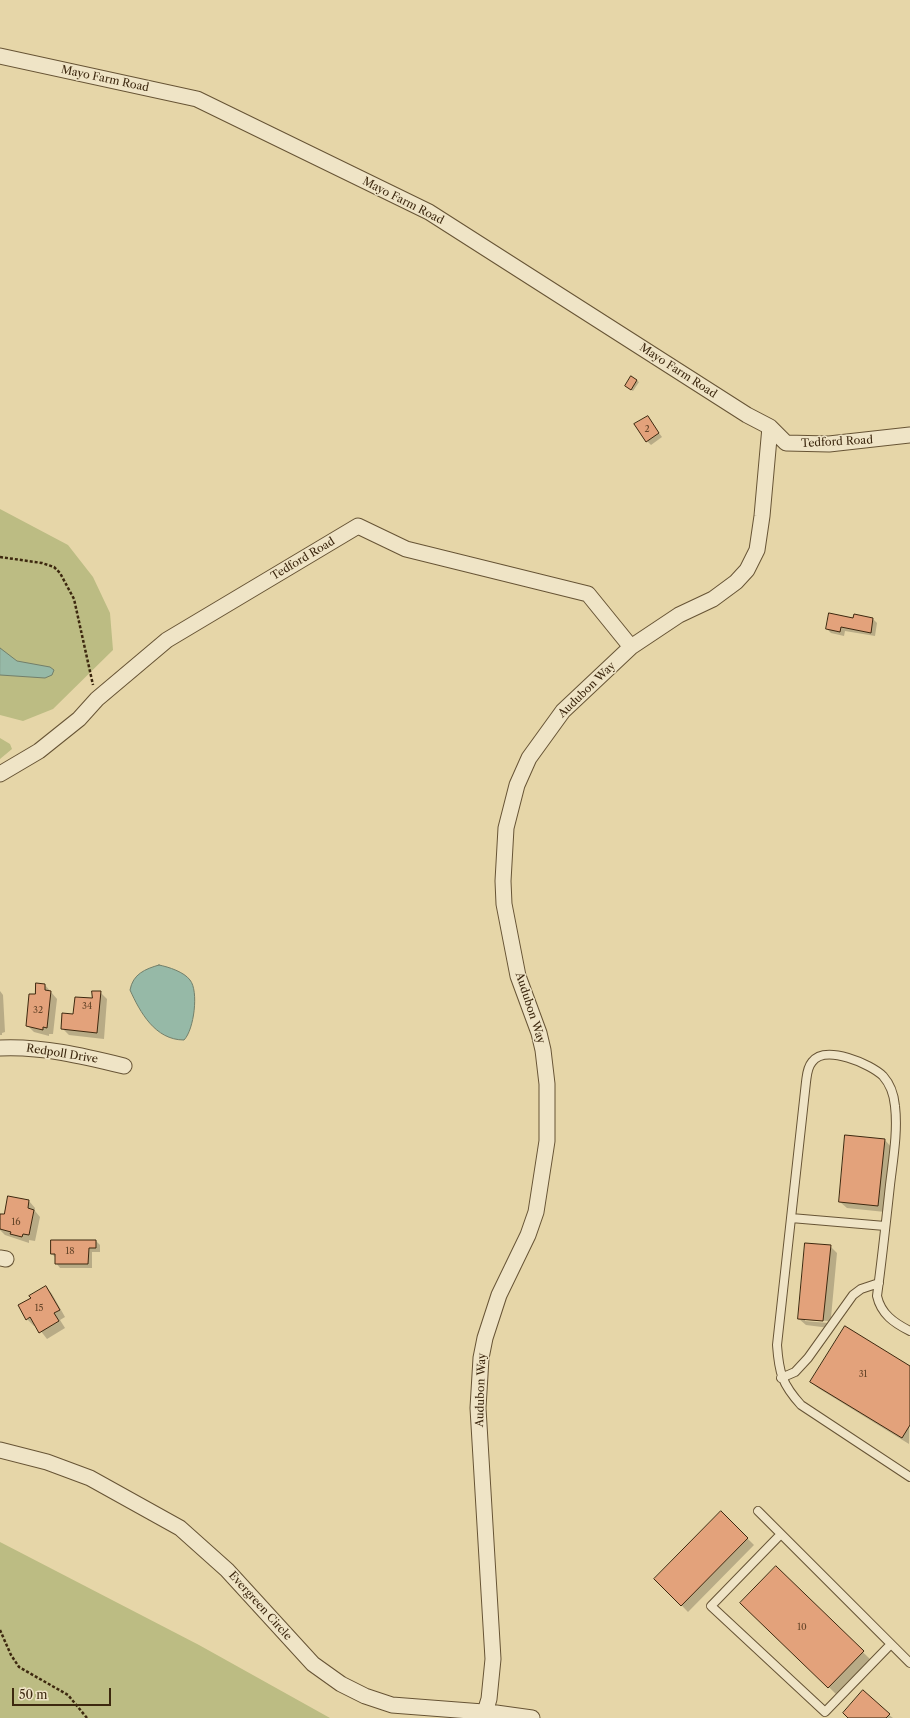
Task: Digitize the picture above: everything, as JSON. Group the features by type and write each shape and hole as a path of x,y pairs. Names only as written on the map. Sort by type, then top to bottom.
{"street":[{"name":"Mayo Farm Road","path":"0,56 197,99 429,212 747,415 770,427"},
{"name":"Tedford Road","path":"770,427 786,443 805,445 866,441 910,435"},
{"name":"Audubon Way","path":"486,1712 489,1699 493,1659 478,1408 481,1358 485,1338 499,1295 528,1235 536,1212 547,1141 547,1084 543,1050 539,1033 518,976 504,904 503,881 506,828 517,785 529,758 544,735 563,711 631,647 679,615 713,599 736,582 747,570 757,550 762,516 770,427"},
{"name":"Tedford Road","path":"0,774 39,751 79,719 97,699 167,640 358,526 406,549 588,594 631,647"},
{"name":"Redpoll Drive","path":"0,1048 37,1049 60,1052 124,1066"},
{"name":"Evergreen Circle","path":"0,1450 47,1462 90,1478 180,1528 227,1570 313,1664 341,1684 365,1696 392,1705 486,1712 532,1718"}],"lane":[{"path":"909,1475 802,1405 788,1390 782,1378 777,1345 808,1068 812,1061 832,1055 851,1058 871,1067 883,1076 893,1092 896,1107 894,1144 877,1296 879,1308 901,1327 910,1331"},
{"path":"791,1218 886,1226"},
{"path":"782,1378 795,1372 808,1358 853,1295 861,1289 879,1282"},
{"path":"758,1511 910,1663"},
{"path":"782,1534 711,1606 825,1712 891,1644"}],"path":[{"path":"0,557 42,563 54,567 60,573 74,599 83,644 97,699"},
{"path":"0,1630 11,1655 19,1667 68,1695 87,1718"}],"green space":[{"path":"0,509 68,545 93,577 110,613 113,650 53,709 23,721 0,715"},
{"path":"0,738 10,744 12,749 0,759"},
{"path":"0,1542 199,1645 330,1718 0,1718"}],"shaded area":[{"path":"0,648 17,661 50,667 54,670 52,675 45,678 0,675"},
{"path":"159,965 180,972 190,980 193,985 195,1001 193,1020 184,1040 174,1039 157,1030 144,1015 130,990 134,980 140,973"}],"building":[{"path":"631,376 637,380 631,390 625,386"},
{"path":"648,416 659,433 646,442 634,424"},
{"path":"829,613 853,618 854,614 873,618 871,633 841,627 840,632 826,629"},
{"path":"36,983 45,984 45,990 51,991 47,1028 43,1027 43,1030 26,1026 29,994 35,994"},
{"path":"92,991 101,991 97,1033 61,1029 62,1013 73,1014 75,997 92,998"},
{"path":"845,1135 885,1139 878,1206 839,1202"},
{"path":"8,1196 29,1200 28,1208 34,1210 29,1235 23,1234 22,1237 10,1234 11,1232 0,1229 0,1214 4,1214"},
{"path":"51,1240 96,1240 96,1248 89,1248 88,1264 55,1264 55,1254 51,1254"},
{"path":"805,1243 831,1245 823,1321 798,1319"},
{"path":"46,1286 60,1310 54,1313 59,1321 39,1333 30,1317 26,1320 18,1305 31,1298 29,1296"},
{"path":"845,1326 910,1366 910,1425 902,1438 810,1382"},
{"path":"721,1511 748,1538 681,1606 654,1579"},
{"path":"776,1566 864,1651 828,1688 740,1603"},
{"path":"863,1690 890,1714 886,1718 848,1718 843,1713"}]}
